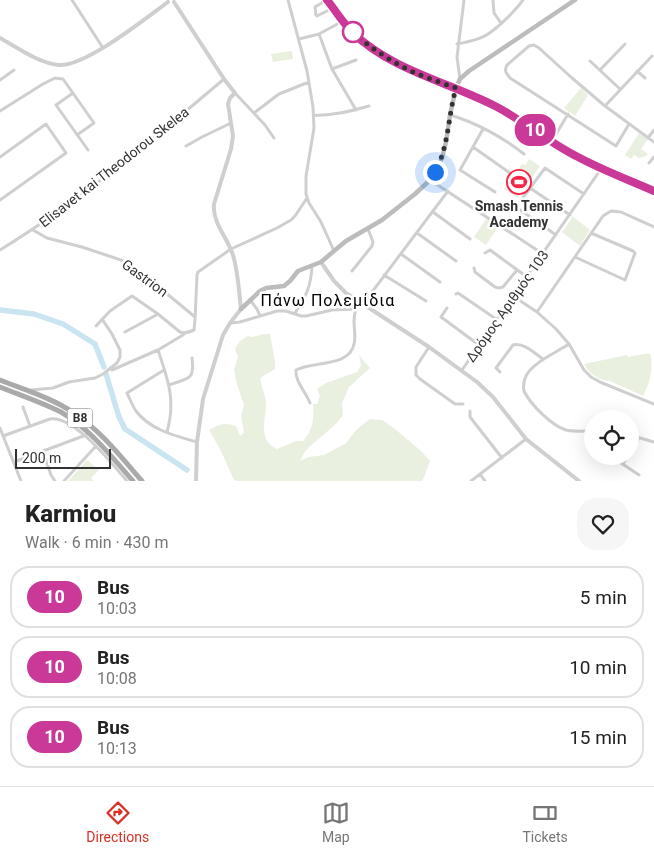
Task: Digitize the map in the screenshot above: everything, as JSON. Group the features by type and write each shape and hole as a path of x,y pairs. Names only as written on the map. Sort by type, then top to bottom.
{"main road":[{"path":"241,309 263,289 284,286 298,271 321,262 346,242 382,220 415,194 430,180 442,158 450,114 460,79 575,0"},
{"name":"B8","path":"0,380 23,390 52,397 100,433 142,481"},
{"name":"B8","path":"0,386 44,404 72,419 94,438 133,481"}],"street":[{"path":"72,0 103,48"},
{"path":"288,0 309,82 314,115 314,134 306,182 306,194 334,251"},
{"path":"334,8 316,15 315,7 327,0 334,8 343,21 358,36 405,68 456,88 494,106 517,118 576,157 654,191"},
{"path":"460,79 457,44 464,0"},
{"path":"493,0 494,13 501,23"},
{"path":"457,44 481,38 488,34 518,8 524,0"},
{"path":"0,38 47,62 60,65 71,64 103,48 167,1 176,1 224,79 265,125 274,138"},
{"path":"299,39 319,34 343,21"},
{"path":"319,34 332,69 356,110"},
{"path":"600,70 625,44"},
{"path":"630,124 616,146 510,78 505,69 507,65 529,46 534,45 605,106 630,124 648,138 654,142"},
{"path":"605,106 652,56"},
{"path":"332,69 356,60"},
{"path":"590,62 620,89"},
{"path":"0,74 1,79 14,70"},
{"path":"637,71 644,78"},
{"path":"0,111 43,84 55,78 63,79 94,123 77,135"},
{"name":"Elisavet kai Theodorou Skelea","path":"0,250 33,230 124,163 224,79"},
{"path":"254,113 279,94 309,82"},
{"path":"196,481 203,399 220,342 230,323 241,309 234,258 216,221 214,210 214,204 231,149 233,136 228,104 235,92"},
{"path":"73,93 56,105 88,150"},
{"path":"314,115 356,110 369,106"},
{"path":"450,114 483,129 514,146 524,154"},
{"path":"552,141 568,114"},
{"path":"186,146 231,123"},
{"path":"0,158 46,124 66,153 0,200"},
{"path":"483,129 460,170 495,192"},
{"path":"648,138 654,130"},
{"path":"473,147 510,173"},
{"path":"649,163 654,157"},
{"path":"556,235 516,207 545,168 584,194"},
{"name":"Δρόμος Αριθμός 103","path":"462,370 601,169"},
{"path":"430,180 543,254"},
{"path":"530,188 570,215"},
{"path":"310,403 297,380 296,370 301,367 344,358 350,354 354,347 354,318 356,309 384,276 448,191"},
{"path":"112,370 158,350 185,333 194,330 198,272 231,249 291,220 307,198"},
{"path":"537,312 603,216 611,211 621,212 654,227"},
{"path":"432,212 470,239"},
{"path":"352,271 372,246 368,229"},
{"name":"Gastrion","path":"33,230 48,238 121,260 160,288 195,317"},
{"path":"417,233 456,261"},
{"path":"575,257 625,280 635,253 591,233"},
{"path":"485,253 490,250 527,277"},
{"path":"401,254 440,282"},
{"path":"321,262 346,294 429,347 478,382 526,439 575,480"},
{"path":"295,313 308,292 312,266"},
{"path":"474,268 475,272 495,287 500,288 517,270"},
{"path":"384,276 426,301"},
{"path":"456,294 458,293 496,319"},
{"path":"96,326 116,307 132,296 180,332 185,333"},
{"path":"513,296 537,312 556,329 569,344 584,370 591,377 654,404"},
{"path":"250,300 260,316"},
{"path":"447,308 441,317 479,344"},
{"path":"230,323 240,322 277,311 286,311 306,316 332,310 356,309"},
{"path":"125,332 158,314"},
{"path":"23,390 53,388 69,382 91,379 115,365 120,358 119,347 102,320"},
{"path":"500,372 496,368 513,344 523,345 543,360"},
{"path":"569,344 531,368 526,374 524,389 534,405 554,424 564,429 584,431"},
{"path":"429,347 416,367 416,375 456,404 463,404"},
{"path":"158,350 169,385 171,415 167,432"},
{"path":"169,385 191,375 193,370 192,358"},
{"path":"164,370 127,393 133,406 141,417 150,424 175,436 198,442"},
{"path":"52,397 53,388"},
{"path":"23,407 30,426"},
{"path":"470,411 470,418 502,458"},
{"path":"3,436 50,419 58,419 86,435 127,481"},
{"path":"0,428 22,481"},
{"path":"14,462 86,435"},
{"path":"639,438 654,442"},
{"path":"471,481 526,439"},
{"path":"64,481 96,446"},
{"path":"43,452 55,481"},
{"path":"624,465 639,475"},
{"path":"480,474 485,481"}],"green space":[{"path":"292,51 293,59 273,62 271,54"},
{"path":"581,88 588,95 575,116 564,108"},
{"path":"639,133 648,139 641,149 648,154 640,158 634,155 631,159 625,155"},
{"name":"Smash Tennis Academy","path":"529,159 540,166 518,198 504,189 522,164 525,165"},
{"path":"572,216 590,230 580,246 562,232"},
{"path":"486,219 498,227 486,245 474,237"},
{"path":"270,334 275,361 275,369 260,378 266,402 264,429 267,440 271,445 277,449 296,441 303,441 309,433 312,424 313,404 317,404 320,396 317,389 326,383 357,372 361,365 359,355 370,368 349,387 342,403 343,415 336,424 309,447 300,461 309,457 324,455 346,443 357,429 370,419 382,420 421,451 430,461 422,481 234,480 209,430 219,425 229,424 236,426 240,436 244,432 241,416 244,405 234,369 238,357 235,349 240,341 248,336 253,337"},
{"path":"650,353 651,375 643,396 599,378 592,374 584,364 627,355 628,357"},
{"path":"87,460 99,470 91,478 94,481 68,481"}],"waterway":[{"path":"0,310 34,314 63,324 95,344 104,367"},
{"path":"106,374 119,417 125,429 187,470"}],"bus line":[{"name":"10","path":"327,0 343,21 363,41 405,68 456,88 494,106 517,118 576,157 654,191"}],"place":[{"name":"Smash Tennis Academy","path":"519,182"}],"district":[{"name":"Πάνω Πολεμίδια","path":"328,300"}],"route":[{"path":"353,32 363,41 405,68 456,88 442,158 435,172"}]}
